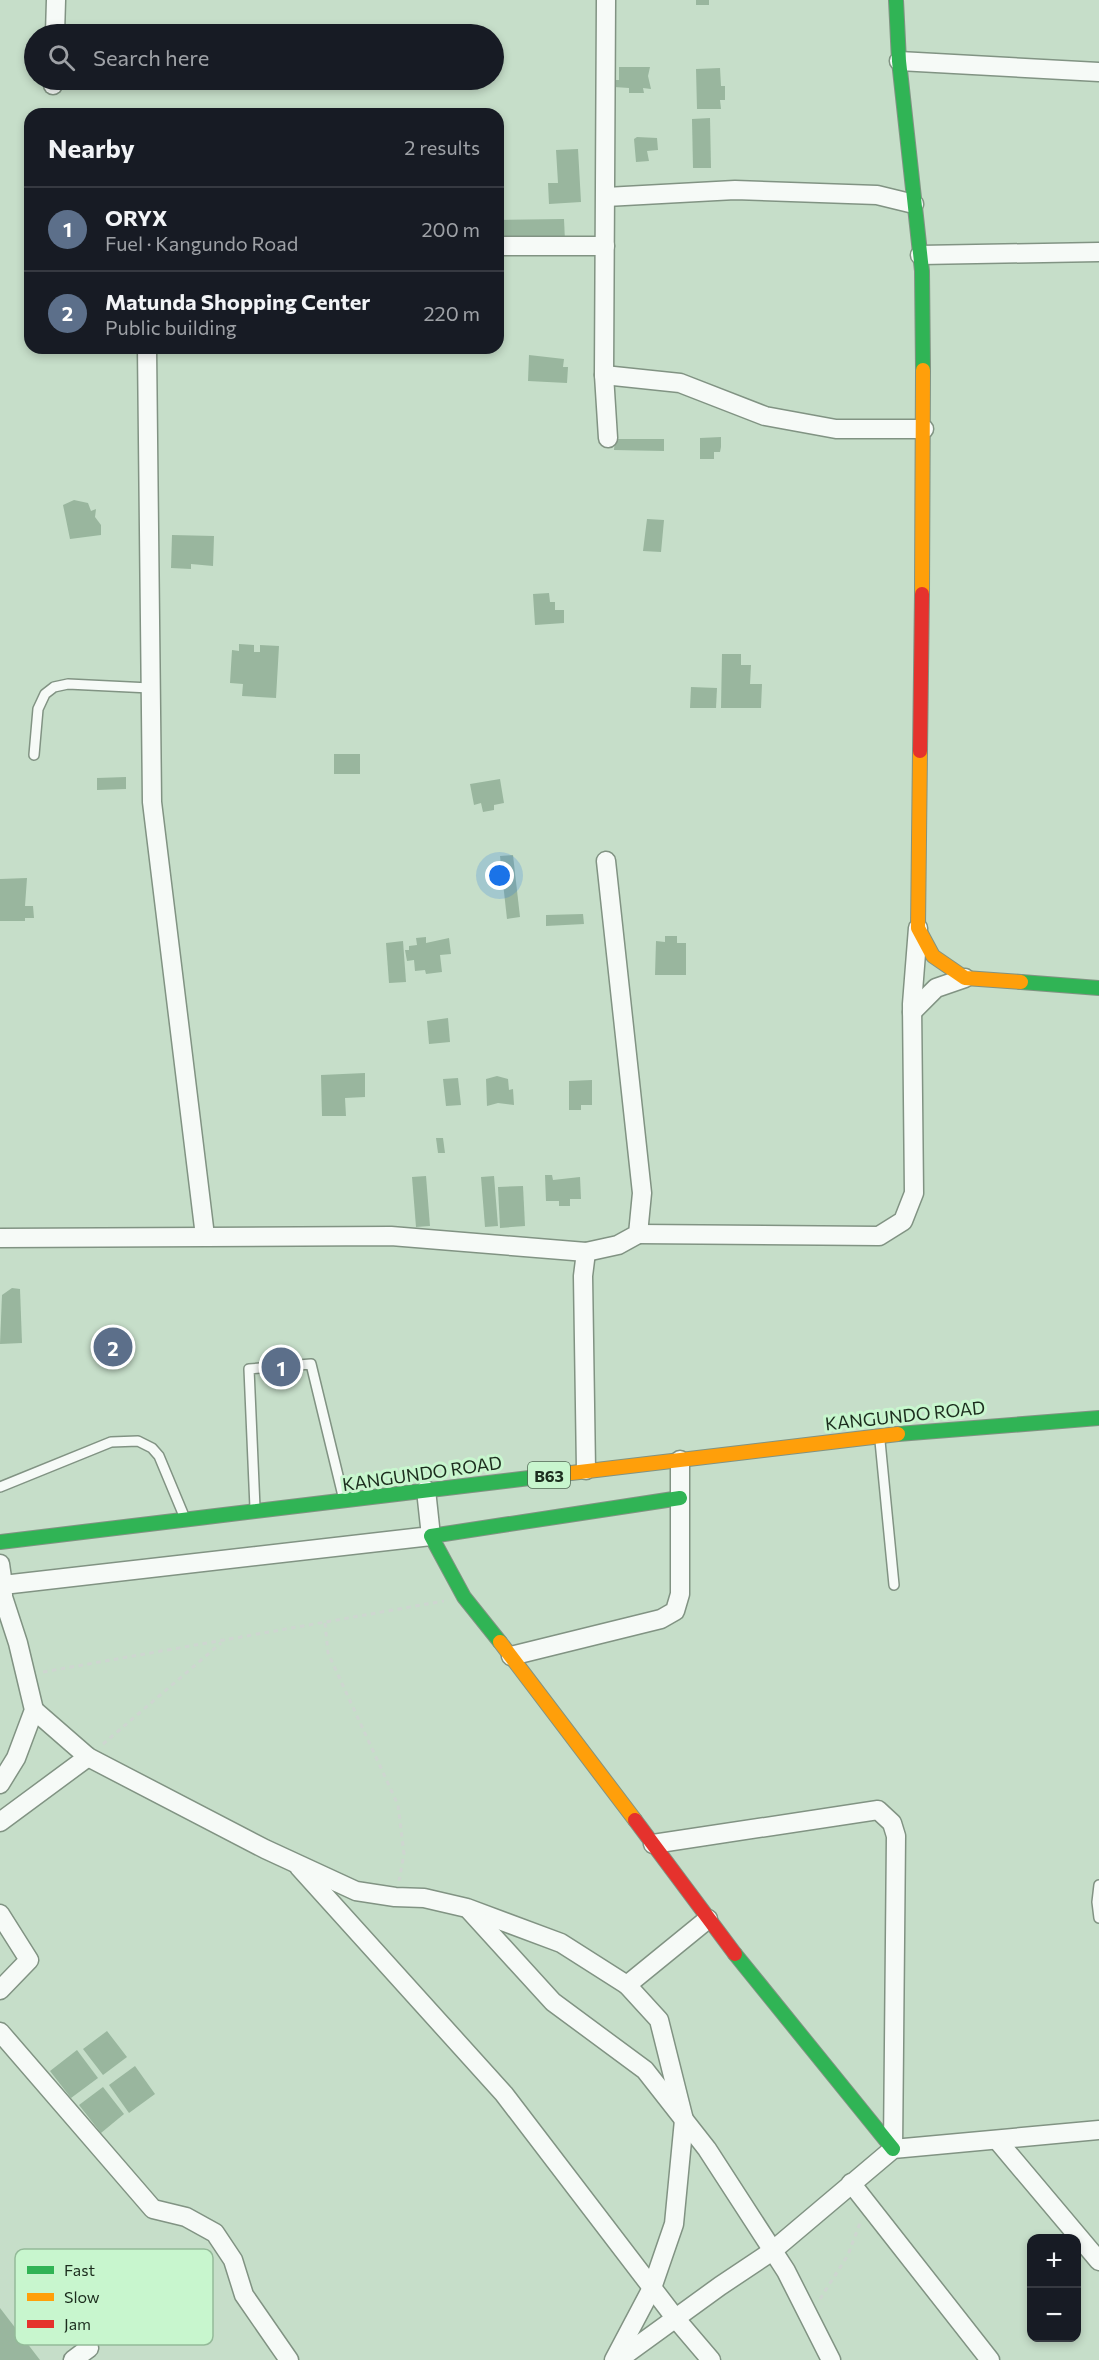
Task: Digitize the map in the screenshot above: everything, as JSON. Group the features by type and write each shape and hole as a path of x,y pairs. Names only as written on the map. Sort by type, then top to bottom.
{"main road":[{"path":"896,0 899,61 920,255 924,429 918,928 933,956 965,978 1099,988"},
{"name":"KANGUNDO ROAD","path":"0,1542 255,1514 586,1470 879,1436 1007,1422 1099,1418"},
{"path":"680,1498 431,1536 464,1597 511,1656 708,1919 871,2125 893,2149"}],"street":[{"path":"55,24 56,0"},
{"path":"606,0 604,375 608,438"},
{"path":"899,61 1099,72"},
{"path":"606,197 735,190 877,195 914,204"},
{"path":"504,246 605,246"},
{"path":"920,255 1099,252"},
{"path":"147,354 152,802 206,1236"},
{"path":"604,375 680,383 765,416 836,429 924,429"},
{"path":"606,861 642,1199 638,1234"},
{"path":"0,1238 391,1236 586,1252 618,1245 638,1234 879,1236 903,1221 914,1193 912,1012 918,928"},
{"path":"912,1012 936,988 965,978"},
{"path":"586,1252 583,1276 586,1470"},
{"path":"511,1656 661,1619 675,1611 680,1594 680,1460"},
{"path":"3,1585 431,1536 426,1490"},
{"path":"0,1564 3,1597 26,1675 33,1710 16,1758 0,1784"},
{"path":"33,1710 88,1756 294,1862 356,1891 395,1898 424,1898 467,1908 561,1943 627,1984 659,2020 684,2120 674,2224 652,2288 616,2360"},
{"path":"0,1822 88,1756"},
{"path":"653,1844 878,1810 892,1822 896,1836 893,2149"},
{"path":"294,1862 504,2094 676,2319 711,2360"},
{"path":"467,1908 553,2002 645,2070 707,2149 771,2252 786,2271 807,2317 831,2360"},
{"path":"0,1914 28,1960 0,1990"},
{"path":"627,1984 708,1919"},
{"path":"0,2032 153,2209 186,2217 215,2233 233,2260 244,2295 289,2360"},
{"path":"616,2360 771,2252 893,2149 1099,2130"},
{"path":"997,2140 1099,2261"},
{"path":"851,2183 990,2360"},
{"path":"73,2360 88,2348"}],"lane":[{"path":"34,755 38,709 45,694 54,687 68,684 150,688"},
{"path":"255,1514 249,1369 311,1364 344,1501"},
{"path":"879,1436 894,1585"},
{"path":"0,1487 111,1442 138,1441 152,1448 159,1456 186,1521"},
{"path":"1099,1885 1097,1902 1099,1918"}],"path":[{"path":"26,1675 223,1642 464,1597"},
{"path":"325,1623 328,1653 398,1805 404,1854 395,1898"},
{"path":"88,1756 223,1642"},
{"path":"807,2317 848,2255 861,2221"}],"building":[{"path":"696,0 709,0 709,5 696,5"},
{"path":"619,67 650,67 648,76 651,89 643,88 644,93 629,93 629,88 614,87 614,80 619,80"},
{"path":"720,68 721,86 725,86 725,100 720,100 721,109 697,109 696,69"},
{"path":"710,118 711,168 693,168 692,119"},
{"path":"637,137 657,138 658,150 647,151 649,161 636,162 634,139"},
{"path":"578,149 581,202 549,204 548,183 558,183 556,150"},
{"path":"564,219 565,241 504,243 504,220"},
{"path":"529,355 564,359 563,367 568,367 567,383 528,381"},
{"path":"721,437 720,452 714,452 714,459 700,459 700,438"},
{"path":"615,439 664,439 664,451 614,450"},
{"path":"74,500 88,503 91,511 96,509 95,517 101,525 101,535 70,539 63,505"},
{"path":"647,519 664,520 661,552 643,551"},
{"path":"172,535 214,536 213,566 191,564 191,569 171,568"},
{"path":"549,593 550,602 555,602 555,610 564,610 564,623 535,625 533,594"},
{"path":"239,644 254,645 254,652 260,652 260,645 279,646 276,698 242,696 243,684 230,683 232,650 239,651"},
{"path":"722,654 741,654 741,665 751,665 750,684 762,684 761,708 721,708"},
{"path":"691,687 717,688 716,708 690,708"},
{"path":"334,754 360,754 360,774 334,774"},
{"path":"126,777 126,789 97,790 97,778"},
{"path":"500,779 504,803 494,805 494,810 483,812 481,803 474,805 470,784"},
{"path":"513,855 520,917 507,919 500,856"},
{"path":"27,878 25,906 33,906 34,918 25,918 25,921 0,921 0,879"},
{"path":"583,914 584,924 546,926 546,915"},
{"path":"665,936 677,936 677,943 686,943 686,975 655,975 656,941 665,942"},
{"path":"426,937 426,943 449,938 451,954 440,955 442,972 426,974 425,970 415,971 414,960 407,961 405,950 409,950 409,946 417,945 416,938"},
{"path":"403,941 406,982 389,983 386,943"},
{"path":"448,1018 450,1042 429,1044 427,1021"},
{"path":"365,1073 365,1097 345,1098 346,1116 322,1116 321,1075"},
{"path":"497,1076 508,1079 509,1090 513,1089 514,1105 498,1103 487,1106 486,1079"},
{"path":"458,1078 461,1105 446,1106 443,1079"},
{"path":"592,1080 592,1105 581,1105 581,1110 569,1110 569,1081"},
{"path":"436,1138 443,1138 445,1153 438,1153"},
{"path":"545,1175 552,1175 553,1180 580,1177 581,1199 570,1199 570,1206 559,1206 559,1201 546,1201"},
{"path":"426,1176 430,1226 416,1227 412,1177"},
{"path":"494,1176 498,1226 485,1227 481,1177"},
{"path":"523,1186 525,1226 500,1228 498,1187"},
{"path":"12,1288 20,1289 22,1343 0,1344 2,1295"},
{"path":"107,2031 127,2057 103,2075 83,2049"},
{"path":"77,2050 98,2078 71,2098 50,2071"},
{"path":"135,2066 155,2094 129,2113 109,2085"},
{"path":"103,2087 124,2114 101,2133 79,2105"},
{"path":"0,2308 15,2328 15,2345 28,2345 40,2360 0,2360"}],"traffic: fast":[{"path":"896,0 899,61 922,271 923,370"},
{"path":"1021,982 1099,988"},
{"path":"898,1434 1099,1418"},
{"path":"0,1542 546,1476"},
{"path":"500,1642 464,1597 431,1536 680,1498"},
{"path":"735,1954 893,2149"}],"traffic: slow":[{"path":"922,594 923,370"},
{"path":"920,751 918,928 933,956 965,978 1021,982"},
{"path":"546,1476 898,1434"},
{"path":"500,1642 635,1820"}],"traffic: jam":[{"path":"920,751 922,594"},
{"path":"635,1820 735,1954"}],"place":[{"name":"Matunda Shopping Center","path":"113,1347"},
{"name":"ORYX","path":"281,1367"}]}
